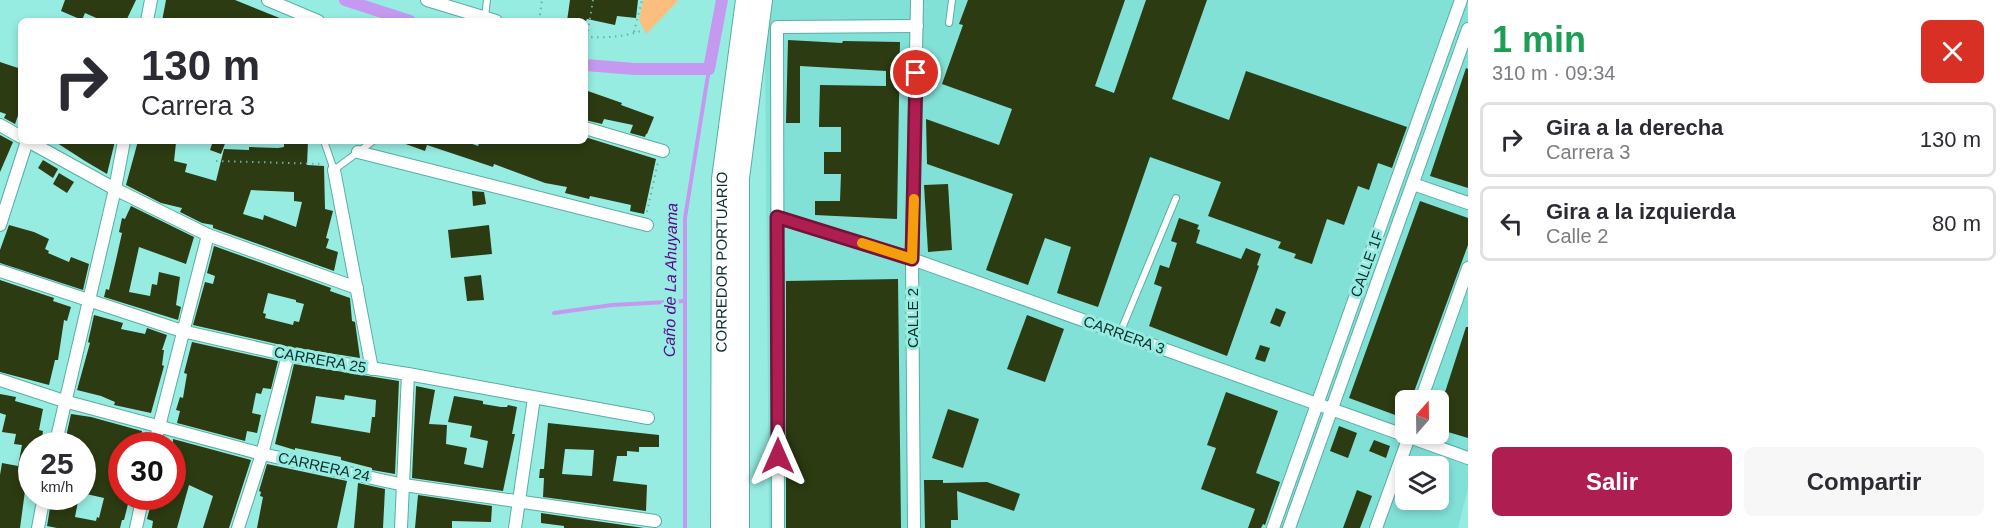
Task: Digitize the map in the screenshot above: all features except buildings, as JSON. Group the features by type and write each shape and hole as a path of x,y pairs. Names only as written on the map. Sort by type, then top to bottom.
{"main road":[{"name":"CORREDOR PORTUARIO","path":"721,528 722,179 762,0"},
{"name":"CORREDOR PORTUARIO","path":"739,528 739,178 757,16"}],"street":[{"path":"148,18 151,0"},
{"path":"268,0 311,18"},
{"path":"426,0 484,18"},
{"name":"CALLE 2","path":"914,528 912,259 917,0"},
{"name":"CALLE 1F","path":"1273,528 1461,0"},
{"path":"778,528 777,217 757,16 917,26"},
{"name":"CALLE 1F","path":"1289,528 1468,30"},
{"path":"0,125 18,135"},
{"path":"588,129 659,149"},
{"path":"0,225 26,144"},
{"path":"32,144 115,189 208,235 357,288"},
{"path":"58,432 123,144"},
{"path":"358,152 645,224"},
{"path":"333,167 372,369"},
{"path":"1413,184 1468,203"},
{"path":"1388,203 1404,208"},
{"name":"CARRERA 3","path":"777,217 912,259 1395,430"},
{"path":"157,432 208,235"},
{"path":"1425,390 1468,268"},
{"name":"CARRERA 25","path":"0,271 182,331 288,355 408,374 648,418"},
{"path":"238,528 262,454 288,355"},
{"path":"401,528 408,374"},
{"name":"CARRERA 24","path":"0,380 64,401 262,454 404,485 655,521"},
{"path":"515,528 534,398"},
{"path":"1376,528 1406,444"},
{"name":"CARRERA 3","path":"1432,444 1468,458"},
{"path":"38,528 41,510"},
{"path":"136,528 140,510"}],"lane":[{"path":"487,0 490,18"},
{"path":"950,22 952,0"},
{"path":"325,144 333,167 369,144"},
{"path":"1120,333 1176,198"}],"path":[{"path":"540,18 543,0"},
{"path":"588,26 593,0"},
{"path":"634,34 642,0"},
{"path":"588,37 634,34 644,30"},
{"path":"645,224 659,149"},
{"path":"216,161 333,167"}],"shaded area":[{"path":"643,0 679,0 646,34 639,20"},
{"path":"772,0 1468,0 1468,489 1458,528 769,528 765,49"}],"waterway":[{"path":"345,0 401,18"},
{"path":"588,65 635,69 709,69 722,0"},
{"name":"Caño de La Ahuyama","path":"685,528 685,218 709,69"},
{"path":"554,313 612,305 685,301"}],"slow traffic":[{"path":"862,243 912,259 914,199"}],"route":[{"path":"778,456 777,217 912,259 916,73"}]}
